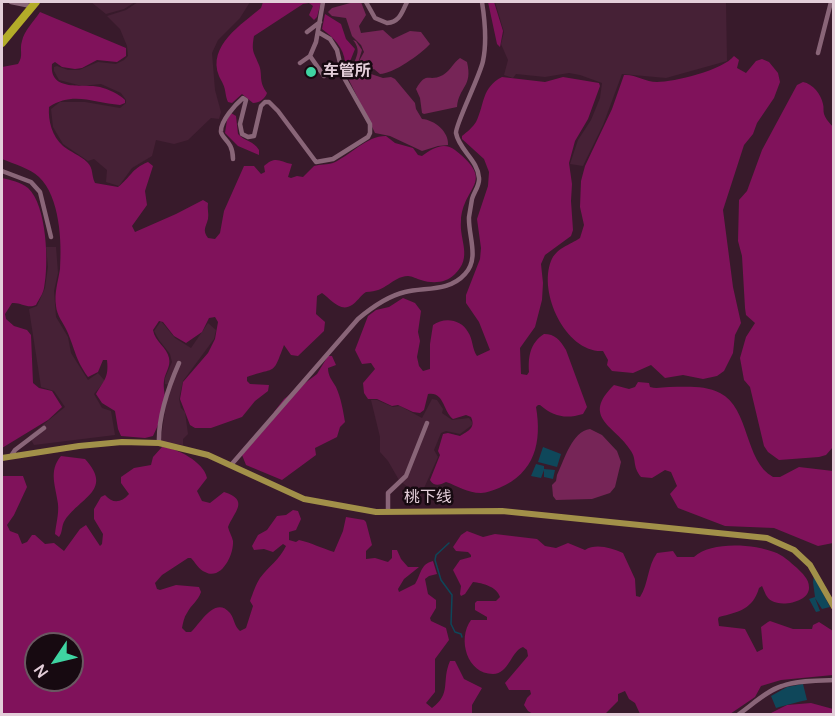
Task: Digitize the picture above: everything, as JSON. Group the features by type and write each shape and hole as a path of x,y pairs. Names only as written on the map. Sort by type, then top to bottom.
{"highway":[{"path":"2,43 34,4"}],"main road":[{"name":"桃下线","path":"2,458 79,446 122,442 159,443 199,453 231,465 304,499 376,512 502,511 767,537 794,550 810,566 834,607"}],"street":[{"path":"11,2 34,4"},
{"path":"300,63 310,56 318,32 323,2"},
{"path":"366,2 375,18 387,23 396,21 400,17 407,2"},
{"path":"231,465 358,319 370,309 405,292 448,286 465,274 473,258 469,219 472,198 479,176 474,162 459,142 456,127 465,111 483,61 485,41 482,2"},
{"path":"818,53 831,2"},
{"path":"307,32 320,22"},
{"path":"233,159 233,149 222,134 222,130 230,112 243,98 246,103 240,124 242,134 248,137 254,135 261,106 269,102 316,162 333,159 368,137 370,124 343,76 339,52 330,39 318,32"},
{"path":"310,56 324,76"},
{"path":"2,171 32,182 40,192 51,237"},
{"path":"159,443 168,389 179,363"},
{"path":"388,512 388,493 406,476 427,423"},
{"path":"11,456 15,450 44,428"},
{"path":"739,714 782,686 806,681 834,680"}],"shaded area":[{"path":"91,2 135,2 124,9 106,14"},
{"path":"138,2 250,2 240,18 218,40 212,53 215,90 221,112 219,119 211,118 188,140 174,144 156,140 152,156 132,168 119,186 106,182 107,170 94,159 88,161 63,144 53,127 51,109 60,102 85,102 120,108 126,100 121,93 101,84 82,86 59,80 54,67 79,70 98,62 116,64 124,60 128,56 127,46 120,29 107,16 126,10"},
{"path":"263,2 321,2 314,20 309,15 313,6 309,3 303,4 254,36 254,52 267,93 263,99 255,103 242,94 232,103 228,102 219,76 218,55 228,37 261,8"},
{"path":"361,2 366,15 359,26 361,33 383,30 393,39 410,31 421,32 430,44 392,71 380,74 374,69 360,73 357,71 357,66 356,71 361,74 395,79 415,103 422,119 432,122 444,131 448,145 422,151 390,136 375,133 346,74 347,67 353,66 358,53 353,40 362,50 358,63 364,52 361,45 352,36 346,18 332,16 328,12 332,8"},
{"path":"488,2 494,2 503,31 500,47 497,44"},
{"path":"495,2 726,2 727,61 666,78 622,74 603,125 583,166 570,164 578,140 591,120 600,98 602,83 569,73 545,77 516,74 513,78 504,75 508,60 501,44 504,32"},
{"path":"40,12 126,48 126,56 117,62 97,60 75,69 62,67 55,62 52,64 56,79 62,83 103,88 120,96 125,103 120,105 75,99 58,102 49,107 49,112 51,128 56,138 63,146 87,162 91,167 95,183 118,187 142,165 148,162 153,166 145,191 147,205 132,226 135,232 203,200 208,203 205,233 208,238 215,239 220,233 224,211 244,166 254,166 261,174 265,172 264,166 278,160 292,164 288,177 303,177 314,166 333,163 365,142 386,136 395,143 413,148 418,155 422,156 438,147 451,147 474,170 476,177 463,209 461,221 464,255 460,268 448,279 439,282 410,276 402,277 379,290 366,292 348,307 332,302 322,293 317,296 316,314 325,322 324,331 298,356 291,355 284,345 272,369 247,377 250,384 269,385 268,391 255,401 242,417 211,428 195,428 190,425 180,399 183,382 208,353 215,339 218,322 215,317 209,318 202,332 186,343 174,336 163,322 159,321 153,330 168,354 169,361 164,381 165,400 160,418 153,436 145,438 121,436 115,411 102,403 96,394 107,375 107,360 103,360 98,372 88,377 57,310 56,297 61,246 58,220 51,196 39,177 21,166 2,159 2,67 18,64 21,58 23,37"},
{"path":"325,14 341,24 346,39 355,49 349,64 345,62 343,52 337,43 322,29"},
{"path":"734,56 739,60 737,68 746,73 756,61 762,59 769,62 778,73 780,82 774,98 744,145 723,210 733,287 741,323 735,335 733,353 724,371 717,376 703,379 683,375 665,378 651,365 633,373 612,371 607,365 608,360 603,351 590,349 577,342 567,332 558,319 548,289 548,274 553,257 580,238 584,225 580,207 581,181 585,166 612,109 624,75 653,82 675,80 720,66"},
{"path":"460,58 467,62 468,77 457,107 422,113 416,89 420,83 425,78 443,75"},
{"path":"502,77 545,82 563,77 599,83 600,86 588,119 575,141 569,163 573,230 571,236 545,255 541,264 542,300 535,327 520,348 521,374 527,375 531,351 539,338 544,334 557,338 566,350 587,407 583,414 566,417 538,405 536,407 538,432 536,444 528,465 511,482 488,492 476,493 446,482 435,484 430,480 440,455 438,451 443,434 460,436 472,427 471,417 466,415 453,419 440,398 433,394 428,394 424,410 420,413 398,405 392,406 377,399 368,399 364,393 363,383 375,369 371,363 362,364 355,350 368,316 403,298 415,303 421,311 417,357 423,371 430,369 430,344 433,325 437,322 447,320 461,324 470,335 477,356 490,350 479,322 466,303 466,295 480,259 481,248 477,219 488,186 489,172 484,159 462,139 462,136 476,122 490,86"},
{"path":"803,82 813,87 818,93 825,116 833,127 833,447 826,455 819,457 779,460 764,446 750,387 744,380 740,358 746,337 755,323 746,315 745,308 742,256 738,241 739,200 747,191 762,150 797,85"},
{"path":"231,113 236,116 238,134 257,147 259,155 238,146 225,133 227,120"},
{"path":"2,178 22,184 34,196 43,221 46,250 46,278 42,294 36,305 12,303 5,314 6,319 14,326 27,330 31,335 33,383 39,388 52,391 62,407 48,420 2,448"},
{"path":"46,247 56,247 58,273 54,291 56,317 68,337 71,353 88,380 98,373 105,381 94,394 102,408 111,411 115,435 34,445 29,436 65,407 54,391 41,387 29,309 37,306 45,288 48,267"},
{"path":"161,321 175,338 191,348 208,323 216,330 214,339 183,381 179,399 181,408 185,412 188,434 183,439 183,445 162,442 161,438 169,385 165,384 165,378 172,362 170,354 154,331"},
{"path":"328,356 332,356 336,365 328,368 328,371 339,395 345,422 340,427 337,437 315,448 316,455 282,480 246,465 242,455 272,421 274,412 284,399 317,374"},
{"path":"638,382 649,383 653,388 708,389 730,400 737,410 757,459 773,477 780,477 799,467 833,471 833,543 818,546 774,528 725,526 678,508 670,494 677,486 671,472 665,470 652,478 641,477 636,470 631,451 600,414 604,396 614,385 629,389 635,387"},
{"path":"432,399 437,400 443,409 442,413 452,420 469,418 472,425 460,434 446,431 441,433 434,450 438,457 420,497 399,480 380,452 380,437 371,400 377,400 393,407 400,406 422,418"},
{"path":"590,429 602,435 617,451 621,462 615,487 610,493 592,499 556,500 553,496 552,485 556,481 566,455 578,435"},
{"path":"162,447 182,453 195,461 205,472 207,478 197,491 202,501 210,503 224,492 232,495 238,503 228,527 233,547 229,559 221,570 211,574 205,572 191,558 188,558 162,575 155,583 157,589 160,590 176,585 199,587 200,595 185,616 182,628 186,632 191,632 208,613 219,607 230,613 240,631 246,628 253,606 250,601 257,583 286,546 283,544 273,552 264,549 254,550 252,546 258,535 267,530 277,516 286,515 293,510 298,511 301,519 296,530 289,532 289,540 304,541 334,552 346,517 364,520 372,545 366,551 366,559 375,558 388,562 392,558 392,550 397,550 408,567 419,567 404,579 398,589 399,592 415,584 423,567 433,561 437,574 425,579 428,594 436,600 436,608 430,618 431,621 446,628 449,640 435,659 435,692 426,703 432,708 438,703 444,692 447,668 450,661 455,661 464,679 482,688 472,705 472,714 2,714 2,476 23,476 27,487 7,525 10,531 18,534 22,544 35,535 45,544 54,543 64,551 80,529 86,525 100,546 103,534 94,519 94,509 101,497 105,495 111,500 120,501 129,494 121,483 121,477 134,468 151,465 153,457"},
{"path":"61,456 85,459 96,478 92,492 65,520 59,537 55,534 58,508 54,473"},
{"path":"467,531 483,537 495,534 537,539 545,546 556,548 568,543 585,550 599,547 618,551 623,553 635,579 636,596 640,597 657,553 673,551 677,557 694,557 710,548 721,546 755,547 774,552 786,559 805,576 808,581 808,592 795,602 777,603 768,598 762,586 749,605 719,617 719,626 745,629 757,652 763,649 761,627 770,621 793,629 812,629 813,625 819,622 833,631 833,675 781,680 761,686 755,697 730,714 640,714 635,703 629,699 625,691 618,694 618,701 605,714 533,714 524,705 531,694 530,690 509,690 505,683 528,656 527,650 523,647 519,649 503,670 493,674 477,668 467,654 465,636 471,620 487,620 487,617 475,610 475,603 477,601 496,601 500,597 493,588 473,582 465,594 461,596 460,594 461,586 453,570 460,560 471,557 471,555 468,552 456,551 453,547 461,535"},
{"path":"811,703 833,709 833,714 769,714 787,705"}],"water":[{"path":"543,447 561,454 557,467 538,462"},
{"path":"536,464 544,466 544,469 555,470 553,479 544,477 544,470 541,478 531,476"},
{"path":"814,576 830,607 822,609 815,598 820,611 816,612 809,599 815,597"},
{"path":"803,684 807,700 776,708 771,696 787,687"}],"waterway":[{"path":"449,543 436,555 435,560 441,580 452,595 451,624 455,632 461,634 462,637"}],"place":[{"name":"车管所","path":"311,72"}]}
